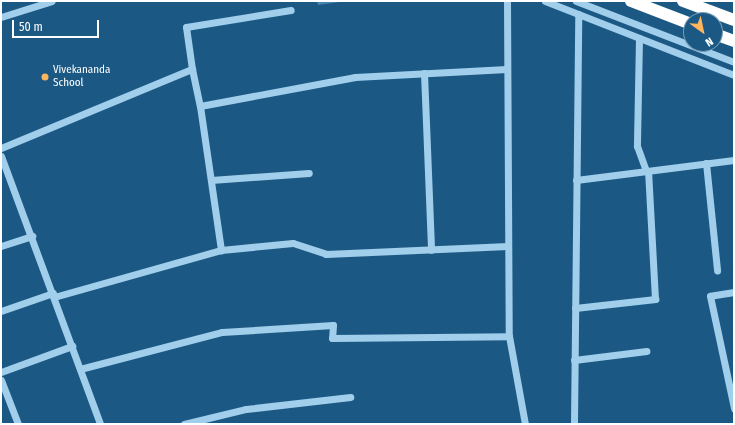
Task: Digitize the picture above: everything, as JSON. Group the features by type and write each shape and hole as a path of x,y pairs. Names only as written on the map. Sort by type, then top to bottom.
{"highway":[{"path":"631,1 683,21"},
{"path":"683,1 734,20"},
{"path":"723,37 734,41"}],"street":[{"path":"1,16 52,1"},
{"path":"507,1 509,336 525,424"},
{"path":"545,1 734,76"},
{"path":"576,1 734,62"},
{"path":"221,250 200,106 192,69 186,27 291,10"},
{"path":"574,424 578,14"},
{"path":"575,308 655,300 647,171 637,146 639,38"},
{"path":"1,148 192,69"},
{"path":"200,106 355,77 507,69"},
{"path":"424,73 431,250"},
{"path":"1,156 32,236 100,424"},
{"path":"576,180 734,160"},
{"path":"706,163 717,270"},
{"path":"211,180 309,173"},
{"path":"1,246 32,236"},
{"path":"1,310 221,250 293,243 326,254 508,246"},
{"path":"734,292 710,296 734,408"},
{"path":"80,369 222,332 333,325 332,338 509,336"},
{"path":"1,372 72,346"},
{"path":"574,360 646,351"},
{"path":"1,380 18,424"},
{"path":"184,424 258,407 350,397"}],"building":[{"path":"317,1 340,1 340,2 318,5"}],"place":[{"name":"Vivekananda School","path":"45,77"}]}
